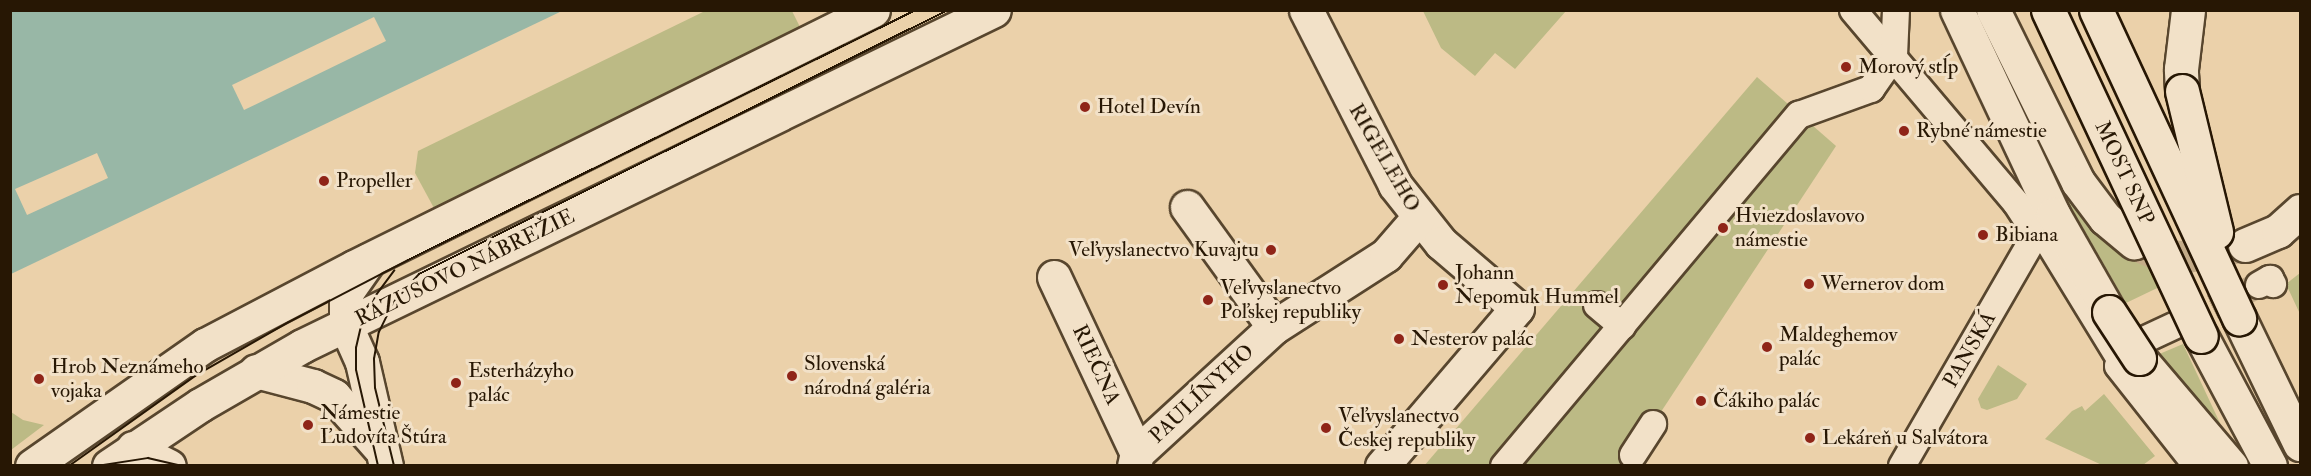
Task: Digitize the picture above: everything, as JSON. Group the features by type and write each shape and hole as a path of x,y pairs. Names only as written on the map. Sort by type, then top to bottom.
{"main road":[{"name":"RÁZUSOVO NÁBREŽIE","path":"873,10 369,260 346,293 346,326 994,10"},
{"name":"RIGELEHO","path":"1306,10 1374,149 1418,218 1441,243 1517,308 1382,465"},
{"path":"1957,10 2053,214 2109,312 2143,348 2231,465"},
{"path":"1993,10 2042,114 2090,200 2134,242"},
{"name":"MOST SNP","path":"2048,10 2187,331 2270,465"},
{"name":"MOST SNP","path":"2096,10 2239,318"},
{"path":"2188,10 2181,69 2185,113 2239,318 2301,444"},
{"path":"1187,207 1274,327"},
{"path":"2246,245 2278,231 2301,211"},
{"name":"PAULÍNYHO","path":"1136,459 1274,327 1386,255 1418,218"},
{"path":"32,465 205,345 369,260"},
{"name":"RIEČNA","path":"1054,277 1136,459"},
{"path":"121,457 256,371 346,326 362,362 384,458"},
{"path":"256,371 314,386 334,396 384,458"},
{"path":"121,457 169,465"}],"street":[{"path":"1853,10 2016,203 2036,234 2041,230 2122,364 2118,366 2197,465"},
{"path":"1504,465 1799,115 1870,89 1894,56 1896,10"},
{"name":"PANSKÁ","path":"1902,465 2036,234"},
{"path":"1597,305 1622,326"},
{"path":"2143,348 2187,331"},
{"path":"1633,455 1653,424"}],"shaded area":[{"path":"10,11 562,11 11,274"},
{"path":"705,11 792,11 802,31 435,210 415,173 418,151"},
{"path":"1423,11 1566,11 1515,69 1495,53 1475,76 1441,48"},
{"name":"Hviezdoslavovo námestie","path":"1757,77 1836,146 1626,465 1424,466"},
{"path":"2063,193 2115,250 2176,279 2126,303"},
{"path":"2300,273 2300,314 2286,284"},
{"path":"2183,344 2227,438 2157,355"},
{"path":"1998,365 2027,384 2017,399 1987,410 1981,408 1978,399"},
{"path":"2104,394 2155,456 2143,465 2102,465 2045,439 2072,411 2082,406 2085,411"},
{"path":"11,412 23,420 44,425 11,450"}],"pier":[{"path":"374,17 386,41 244,110 232,85"},
{"path":"97,153 108,178 27,215 15,189"}],"tunnel":[{"path":"2141,246 2162,255 2182,257 2245,245"},
{"path":"2177,324 2259,285"}],"tram line":[{"path":"69,466 195,376 289,322 408,260 916,10"},
{"path":"394,466 375,388 374,359 379,332 393,303 419,274 948,10"},
{"path":"378,466 356,370 356,348 365,310 394,271"},
{"path":"97,466 148,458 183,466"}],"place":[{"name":"Morový stĺp","path":"1846,67"},
{"name":"Hotel Devín","path":"1085,107"},
{"name":"Rybné námestie","path":"1904,131"},
{"name":"Propeller","path":"324,181"},
{"name":"Hviezdoslavovo námestie","path":"1723,228"},
{"name":"Bibiana","path":"1983,235"},
{"name":"Veľvyslanectvo Kuvajtu","path":"1271,250"},
{"name":"Wernerov dom","path":"1809,284"},
{"name":"Johann Nepomuk Hummel","path":"1443,285"},
{"name":"Veľvyslanectvo Poľskej republiky","path":"1208,300"},
{"name":"Nesterov palác","path":"1399,339"},
{"name":"Maldeghemov palác","path":"1767,347"},
{"name":"Slovenská národná galéria","path":"792,376"},
{"name":"Hrob Neznámeho vojaka","path":"39,379"},
{"name":"Esterházyho palác","path":"456,383"},
{"name":"Čákiho palác","path":"1701,401"},
{"name":"Námestie Ľudovíta Štúra","path":"308,425"},
{"name":"Veľvyslanectvo Českej republiky","path":"1326,428"},
{"name":"Lekáreň u Salvátora","path":"1810,438"}]}
